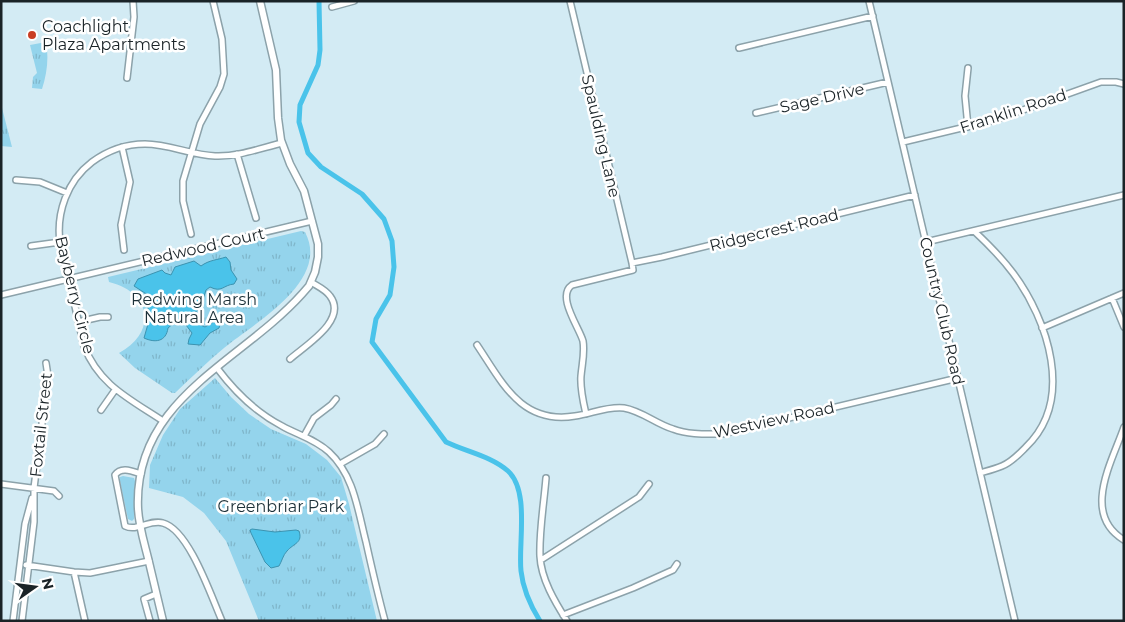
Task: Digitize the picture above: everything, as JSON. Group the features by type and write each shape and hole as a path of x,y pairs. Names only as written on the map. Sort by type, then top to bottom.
{"main road":[{"path":"163,621 140,526 138,502 141,474 148,449 163,421 184,395 296,301 311,282 316,267 318,251 304,191 282,143 278,118 276,70 260,1"}],"street":[{"path":"127,78 134,17 133,1"},
{"path":"191,234 183,201 182,187 200,124 220,87 224,74 222,40 213,1"},
{"path":"332,7 354,1"},
{"name":"Spaulding Lane","path":"570,1 632,263 632,270 572,286 566,290 571,313 583,342 584,351 580,377 586,414"},
{"name":"Country Club Road","path":"869,1 1015,621"},
{"path":"739,48 873,16"},
{"path":"968,68 965,96 968,127"},
{"name":"Sage Drive","path":"756,113 888,82"},
{"name":"Franklin Road","path":"902,142 995,120 1100,82 1124,84"},
{"name":"Bayberry Circle","path":"163,421 115,390 104,380 93,365 84,346 60,242 59,221 67,193 75,179 90,164 109,152 122,147 153,144 216,156 237,154 282,143"},
{"path":"122,147 130,182 122,225 124,250"},
{"path":"237,154 256,218"},
{"path":"16,180 40,182 67,193"},
{"name":"Ridgecrest Road","path":"632,263 915,195"},
{"path":"926,242 1124,195"},
{"name":"Redwood Court","path":"1,295 312,221"},
{"path":"974,230 1014,274 1030,301 1042,328 1050,355 1054,387 1048,414 1032,442 1002,466 980,473"},
{"path":"31,246 60,242"},
{"path":"290,359 328,326 334,314 334,304 330,296 311,282"},
{"path":"1042,328 1124,293"},
{"path":"1112,298 1124,327"},
{"path":"78,322 100,317 108,318"},
{"name":"Westview Road","path":"477,345 505,388 520,404 535,412 566,418 614,408 623,408 636,411 671,429 697,434 722,434 958,378"},
{"name":"Foxtail Street","path":"13,621 25,524 34,488 48,376 46,363"},
{"path":"218,368 252,407 274,422 324,448 340,464 354,493 385,621"},
{"path":"101,410 115,390"},
{"path":"304,436 314,418 336,399"},
{"path":"1124,427 1104,484 1101,503 1103,517 1117,536 1124,540"},
{"path":"340,464 374,444 384,434"},
{"path":"141,474 123,469 118,471 114,477 122,506 124,524 129,528 154,521 170,526 190,550 222,621"},
{"path":"546,478 541,560 545,577 567,621"},
{"path":"1,484 54,491 59,496"},
{"path":"541,560 639,497 649,484"},
{"name":"Foxtail Street","path":"22,621 34,522 34,488"},
{"path":"20,564 74,572 99,572 149,561"},
{"path":"563,615 633,588 673,570 677,564"},
{"path":"74,572 85,621"},
{"path":"150,621 144,599 156,594"}],"green space":[{"path":"46,42 47,60 44,83 42,89 32,88 33,77 37,73 30,45"},
{"path":"1,104 12,147 1,146"},
{"name":"Redwing Marsh Natural Area","path":"301,231 305,232 310,250 308,267 299,284 286,299 205,364 175,393 172,393 135,368 119,353 140,334 144,324 144,313 141,303 134,294 123,287 109,282 108,277"},
{"name":"Greenbriar Park","path":"215,378 249,414 271,429 306,444 327,460 341,477 377,621 259,621 226,541 204,513 183,497 149,488 150,465 163,435 180,409"},
{"path":"120,477 134,478 135,481 134,519 132,521 128,519 120,481"}],"shaded area":[{"path":"226,257 237,279 234,284 217,289 210,287 206,290 200,309 195,312 196,323 205,327 222,317 219,328 210,333 200,345 188,344 192,333 183,321 175,322 168,328 167,333 162,339 152,341 144,338 148,324 148,295 134,286 138,279 162,270 171,275 175,267 194,261 201,266 210,261"},
{"path":"250,530 275,532 296,530 299,531 300,538 286,553 279,566 271,568 265,562 251,533"}],"waterway":[{"path":"319,1 320,50 318,65 300,105 299,122 308,153 321,167 362,194 384,219 392,241 394,267 390,295 376,319 372,342 446,442 494,462 508,471 515,480 521,504 520,560 523,585 540,621"}],"place":[{"name":"Coachlight Plaza Apartments","path":"32,35"}]}
